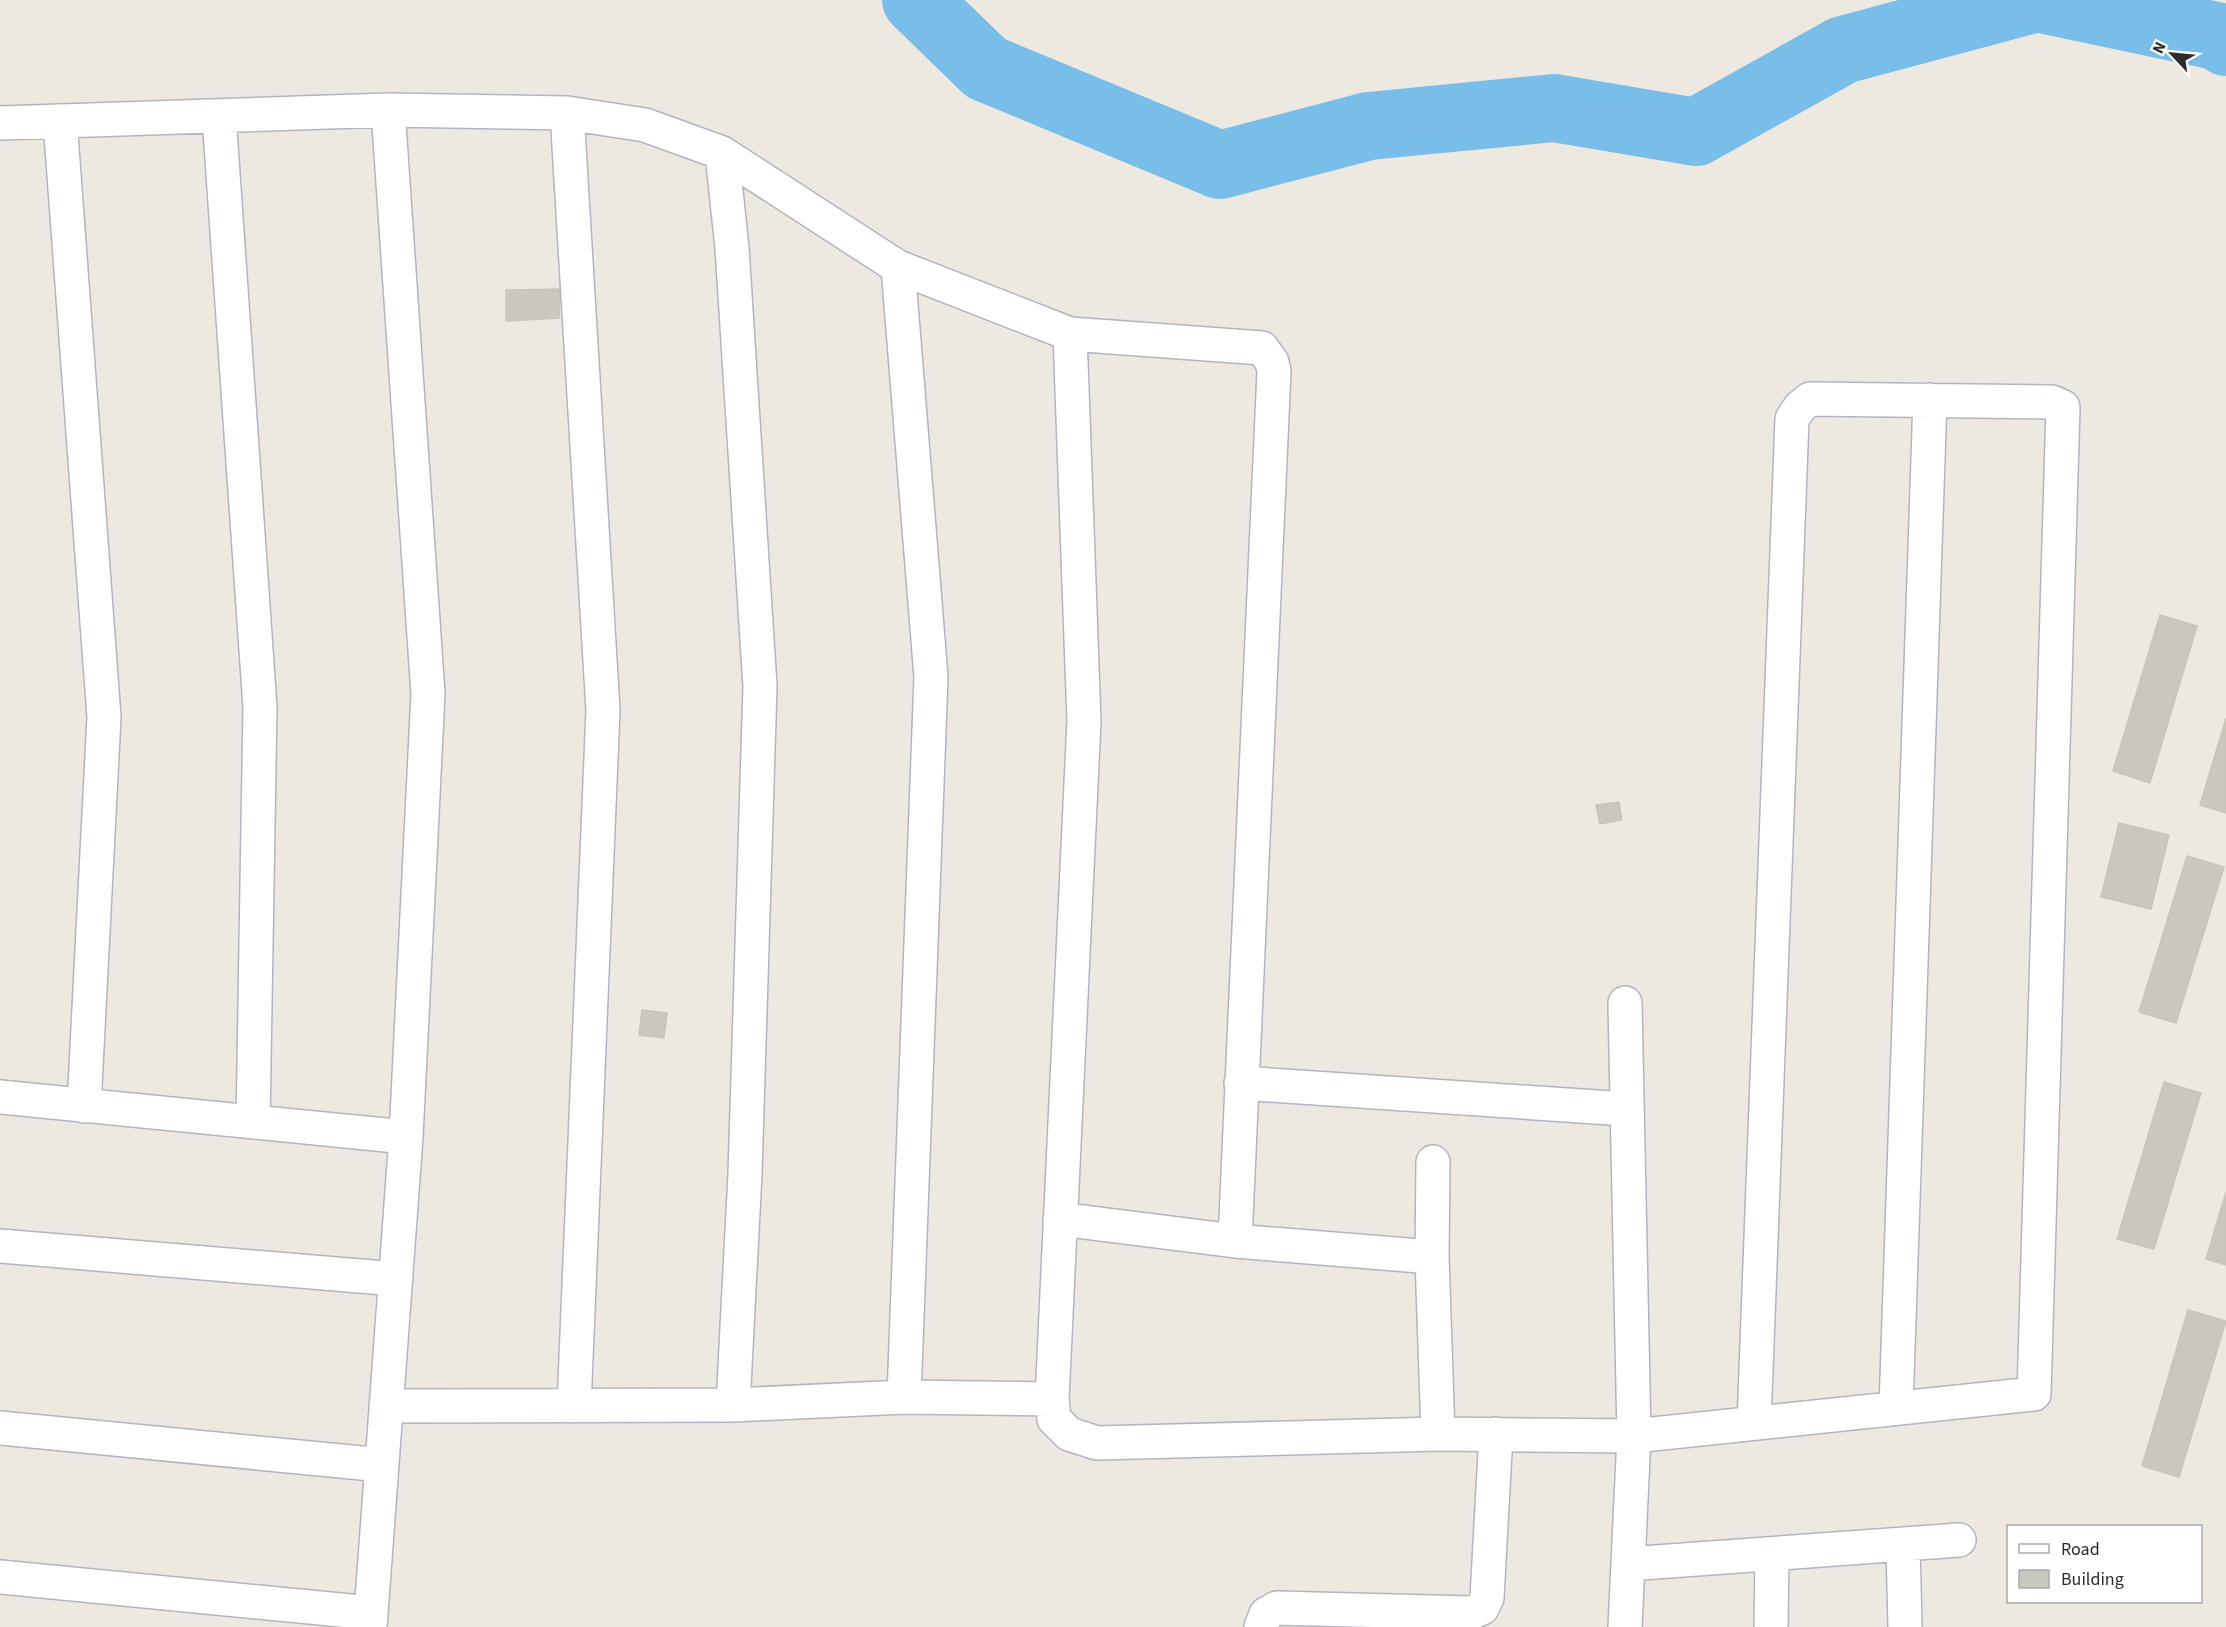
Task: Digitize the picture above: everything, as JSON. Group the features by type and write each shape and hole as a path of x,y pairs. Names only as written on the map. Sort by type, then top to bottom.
{"street":[{"path":"0,1577 371,1620 406,1137 428,693 388,110"},
{"path":"0,123 388,110 567,113 645,125 722,153 898,267 1070,334 1262,348 1272,362 1274,383 1235,1240"},
{"path":"567,113 603,710 574,1406"},
{"path":"219,116 260,707 253,1122"},
{"path":"60,121 104,717 84,1106"},
{"path":"722,153 733,260 760,686 746,1162 733,1405"},
{"path":"898,267 931,677 904,1397"},
{"path":"1070,334 1084,720 1052,1399 1054,1419 1069,1434 1096,1443 1438,1434 1634,1436 2034,1394 2062,407 2052,402 1810,399 1800,406 1792,419 1754,1423"},
{"path":"1896,1408 1930,400"},
{"path":"1625,1003 1634,1436 1625,1627"},
{"path":"1241,1083 1626,1109"},
{"path":"0,1097 406,1137"},
{"path":"1433,1162 1432,1257 1438,1434"},
{"path":"1060,1219 1235,1240 1432,1257"},
{"path":"0,1246 396,1279"},
{"path":"386,1406 733,1405 904,1397 1052,1399"},
{"path":"0,1428 382,1465"},
{"path":"1261,1627 1266,1614 1277,1608 1471,1612 1482,1608 1486,1598 1496,1434"},
{"path":"1628,1564 1959,1540"},
{"path":"1903,1544 1905,1627"},
{"path":"1771,1627 1772,1555"}],"building":[{"path":"560,289 559,318 506,321 506,290"},
{"path":"2160,615 2197,626 2150,783 2113,771"},
{"path":"2226,718 2226,813 2200,805"},
{"path":"1619,802 1622,820 1600,824 1596,805"},
{"path":"2119,823 2169,835 2151,909 2101,897"},
{"path":"2187,856 2224,867 2176,1023 2139,1012"},
{"path":"642,1010 667,1013 664,1038 639,1035"},
{"path":"2164,1082 2201,1093 2154,1249 2117,1239"},
{"path":"2226,1192 2226,1265 2206,1259"},
{"path":"2188,1310 2226,1321 2179,1477 2142,1466"}],"waterway":[{"path":"916,0 986,68 1220,165 1369,126 1554,108 1696,132 1843,50 2030,0"},
{"path":"2046,0 2221,37 2226,42"}]}
